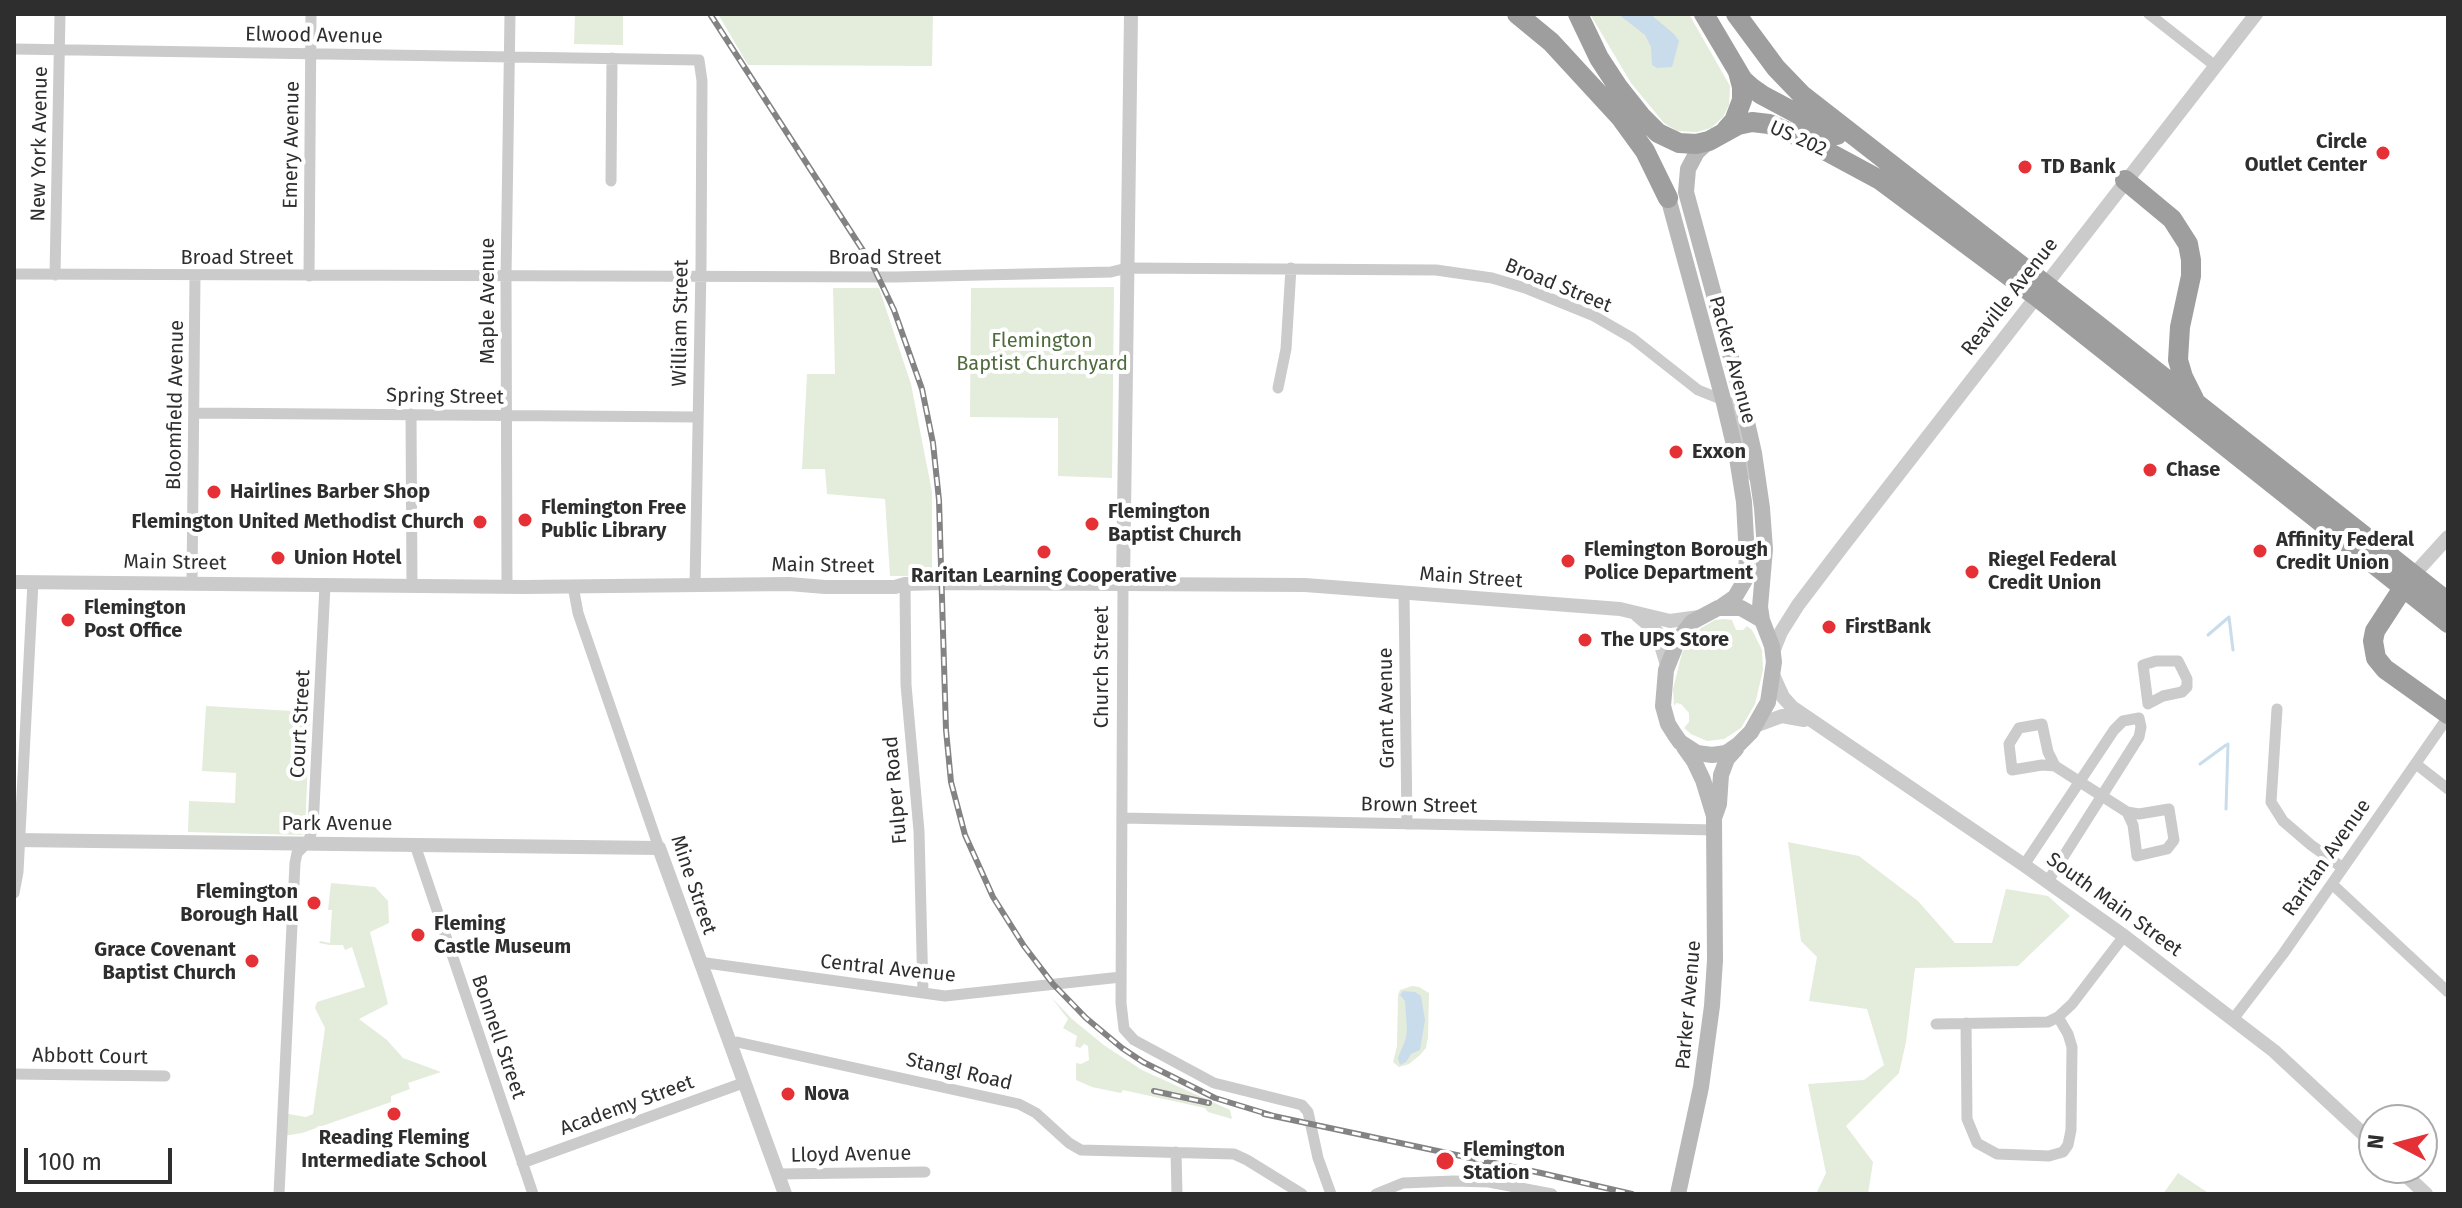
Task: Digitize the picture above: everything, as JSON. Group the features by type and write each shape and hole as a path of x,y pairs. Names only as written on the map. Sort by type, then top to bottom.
{"highway":[{"path":"1517,14 1543,34 1621,118 1645,151 1668,198"},
{"path":"1561,14 1580,18"},
{"path":"1704,14 1743,80 1762,95 1896,168"},
{"name":"US 202","path":"1736,14 1776,68 1802,95 1896,168 2040,290 2408,581 2448,602"},
{"name":"US 202","path":"1580,18 1599,58 1641,116 1658,133 1691,145 1747,123 1776,125 1846,160 1900,193 2196,403 2408,581 2448,623"},
{"path":"1716,137 1734,121 1742,100 1736,68"},
{"path":"2125,180 2172,219 2188,244 2191,276 2180,327 2178,360 2196,403"},
{"path":"2408,581 2375,631 2376,658 2385,669 2448,716"}],"main road":[{"name":"Packer Avenue","path":"1641,116 1653,142 1723,399 1740,477 1747,558 1742,587 1733,600 1718,608"},
{"name":"Packer Avenue","path":"1716,137 1694,157 1687,174 1686,192 1748,421 1761,495 1765,549 1760,607 1762,621"},
{"path":"1718,608 1741,608 1762,621 1773,652 1773,675 1768,702 1755,726 1726,753 1705,755 1680,742 1668,724 1663,706 1664,682 1667,665 1683,632 1700,617 1718,608"},
{"name":"Parker Avenue","path":"1680,742 1699,769 1715,824"},
{"name":"Parker Avenue","path":"1678,1194 1696,1119 1712,1006 1715,824 1721,773 1739,744"}],"street":[{"name":"New York Avenue","path":"55,275 60,14"},
{"name":"Emery Avenue","path":"309,276 311,14"},
{"name":"Maple Avenue","path":"507,587 506,276 510,14"},
{"name":"Church Street","path":"1131,14 1123,583 1123,1023 1134,1040 1214,1083 1306,1108 1318,1158 1331,1194"},
{"path":"2149,14 2214,65"},
{"name":"Reaville Avenue","path":"1773,652 1798,605 2256,14"},
{"name":"Elwood Avenue","path":"14,49 699,60"},
{"path":"611,181 612,58"},
{"name":"William Street","path":"695,586 701,276 702,81 699,60"},
{"path":"1679,239 1697,233"},
{"name":"Broad Street","path":"14,274 935,277 1111,272 1127,268 1436,270 1508,282 1594,316 1632,338 1698,390 1723,399"},
{"path":"1278,388 1286,349 1291,268"},
{"name":"Bloomfield Avenue","path":"192,583 195,276"},
{"path":"1723,399 1736,413 1747,464 1761,495"},
{"name":"Spring Street","path":"194,413 697,417"},
{"path":"411,414 412,586"},
{"path":"2408,581 2448,537"},
{"name":"Main Street","path":"14,582 507,587 789,584 895,587 905,584 1123,583 1305,585 1630,611 1665,621 1700,617"},
{"path":"14,893 18,872 16,840 33,582"},
{"name":"Fulper Road","path":"905,584 906,685 919,841 923,993"},
{"name":"Court Street","path":"279,1194 295,863 297,853 305,845 313,828 325,585"},
{"name":"Mine Street","path":"573,586 578,613 659,848 785,1194"},
{"name":"Grant Avenue","path":"1404,592 1407,824"},
{"name":"Reaville Avenue","path":"1762,621 1779,619 1798,605"},
{"path":"1630,611 1657,632 1667,665"},
{"path":"2048,881 2139,737 2139,718 2148,704 2163,696 2182,692 2187,687 2187,679 2178,661 2156,661 2143,665 2148,704"},
{"name":"South Main Street","path":"1773,675 1783,697 1813,723 2048,881 2124,936 2274,1051 2358,1129"},
{"path":"2277,709 2271,802 2283,821 2343,868"},
{"name":"South Main Street","path":"1755,726 1782,716 1813,723"},
{"name":"Raritan Avenue","path":"2234,1018 2332,884 2448,716"},
{"path":"2024,865 2119,725 2128,719 2139,718"},
{"path":"2055,766 2012,770 2009,744 2019,728 2042,724 2048,752 2055,766 2127,812 2139,814 2169,809 2174,840 2167,849 2137,856 2133,825 2127,812"},
{"path":"2416,764 2448,789"},
{"name":"Brown Street","path":"1122,818 1407,824 1715,824"},
{"name":"Park Avenue","path":"16,840 659,848"},
{"name":"Bonnell Street","path":"415,845 533,1194"},
{"path":"2332,884 2448,992"},
{"path":"1936,1024 2036,1024 2058,1017 2072,1004 2124,936"},
{"name":"Central Avenue","path":"699,962 953,996 1121,977"},
{"path":"1966,1023 1967,1119 1977,1143 1997,1154 2049,1156 2063,1152 2071,1130 2072,1047 2058,1017"},
{"name":"Stangl Road","path":"730,1045 737,1042 1019,1104 1036,1113 1081,1150 1234,1154 1302,1194"},
{"name":"Abbott Court","path":"14,1074 165,1076"},
{"name":"Academy Street","path":"522,1163 743,1083"},
{"path":"1176,1152 1177,1194"},
{"name":"Lloyd Avenue","path":"778,1174 925,1172"},
{"path":"1376,1194 1403,1183 1438,1181 1489,1182 1552,1194"}],"green space":[{"path":"575,14 623,14 623,45 574,44"},
{"path":"718,14 933,14 932,66 748,65"},
{"path":"1590,14 1689,14 1730,86 1729,105 1723,117 1711,128 1697,132 1677,131 1664,123 1631,83"},
{"name":"Flemington Baptist Churchyard","path":"1114,287 1112,478 1058,476 1058,418 970,417 971,288"},
{"path":"833,288 879,288 911,384 932,492 932,576 890,576 885,499 827,494 825,469 802,469 807,374 835,374"},
{"path":"1724,619 1732,620 1736,630 1747,626 1752,630 1762,650 1763,670 1755,704 1741,728 1724,739 1707,741 1684,728 1689,722 1689,713 1681,704 1674,706 1673,689 1682,653 1691,638 1701,628"},
{"path":"206,706 310,712 305,832 302,835 188,832 189,801 235,803 236,773 202,771"},
{"path":"1788,842 1859,856 1918,901 1955,943 1992,943 2006,889 2048,896 2070,916 2018,966 1915,968 1899,1073 1846,1126 1873,1162 1868,1194 1816,1194 1826,1173 1808,1084 1864,1080 1884,1065 1867,1009 1809,1001 1817,957 1801,941"},
{"path":"331,883 375,887 388,901 389,923 370,932 388,1004 359,1019 387,1040 403,1058 441,1072 408,1083 410,1089 391,1096 391,1102 302,1133 283,1136 283,1113 306,1117 313,1114 325,1028 315,1008 317,1002 365,987 352,947 345,950 343,945 319,943 330,943 332,910 328,910"},
{"path":"1412,986 1429,993 1428,1037 1426,1048 1420,1055 1399,1067 1393,1062 1397,1046 1398,995 1400,990"},
{"path":"1051,997 1105,1046 1142,1070 1230,1110 1232,1119 1208,1112 1205,1108 1123,1090 1121,1093 1092,1087 1076,1080 1076,1063 1089,1060 1088,1046 1075,1046 1077,1036 1063,1028 1068,1019"},
{"path":"2178,1173 2210,1194 2163,1194"}],"water":[{"path":"1618,14 1650,14 1674,34 1679,41 1672,67 1657,68 1652,65 1651,47 1645,35"},
{"path":"1403,991 1421,996 1425,1020 1420,1050 1400,1065 1398,1058 1407,1029 1405,1001 1400,995"}],"waterway":[{"path":"2229,617 2233,650"},
{"path":"2208,635 2229,617"},
{"path":"2226,809 2228,744"},
{"path":"2200,764 2226,745"}],"railway":[{"path":"710,14 873,266 894,310 922,389 933,443 939,500 946,730 951,782 965,835 993,897 1053,984 1086,1018 1122,1048 1215,1098 1274,1116"},
{"path":"1154,1091 1209,1103"},
{"path":"1264,1114 1632,1194"}],"place":[{"name":"Circle Outlet Center","path":"2383,153"},
{"name":"TD Bank","path":"2025,167"},
{"name":"Exxon","path":"1676,452"},
{"name":"Chase","path":"2150,470"},
{"name":"Hairlines Barber Shop","path":"214,492"},
{"name":"Flemington Free Public Library","path":"525,520"},
{"name":"Flemington United Methodist Church","path":"480,522"},
{"name":"Flemington Baptist Church","path":"1092,524"},
{"name":"Affinity Federal Credit Union","path":"2260,551"},
{"name":"Raritan Learning Cooperative","path":"1044,552"},
{"name":"Union Hotel","path":"278,558"},
{"name":"Flemington Borough Police Department","path":"1568,561"},
{"name":"Riegel Federal Credit Union","path":"1972,572"},
{"name":"Flemington Post Office","path":"68,620"},
{"name":"FirstBank","path":"1829,627"},
{"name":"The UPS Store","path":"1585,640"},
{"name":"Flemington Borough Hall","path":"314,903"},
{"name":"Fleming Castle Museum","path":"418,935"},
{"name":"Grace Covenant Baptist Church","path":"252,961"},
{"name":"Nova","path":"788,1094"},
{"name":"Reading Fleming Intermediate School","path":"394,1114"},
{"name":"Flemington Station","path":"1445,1161"}]}
